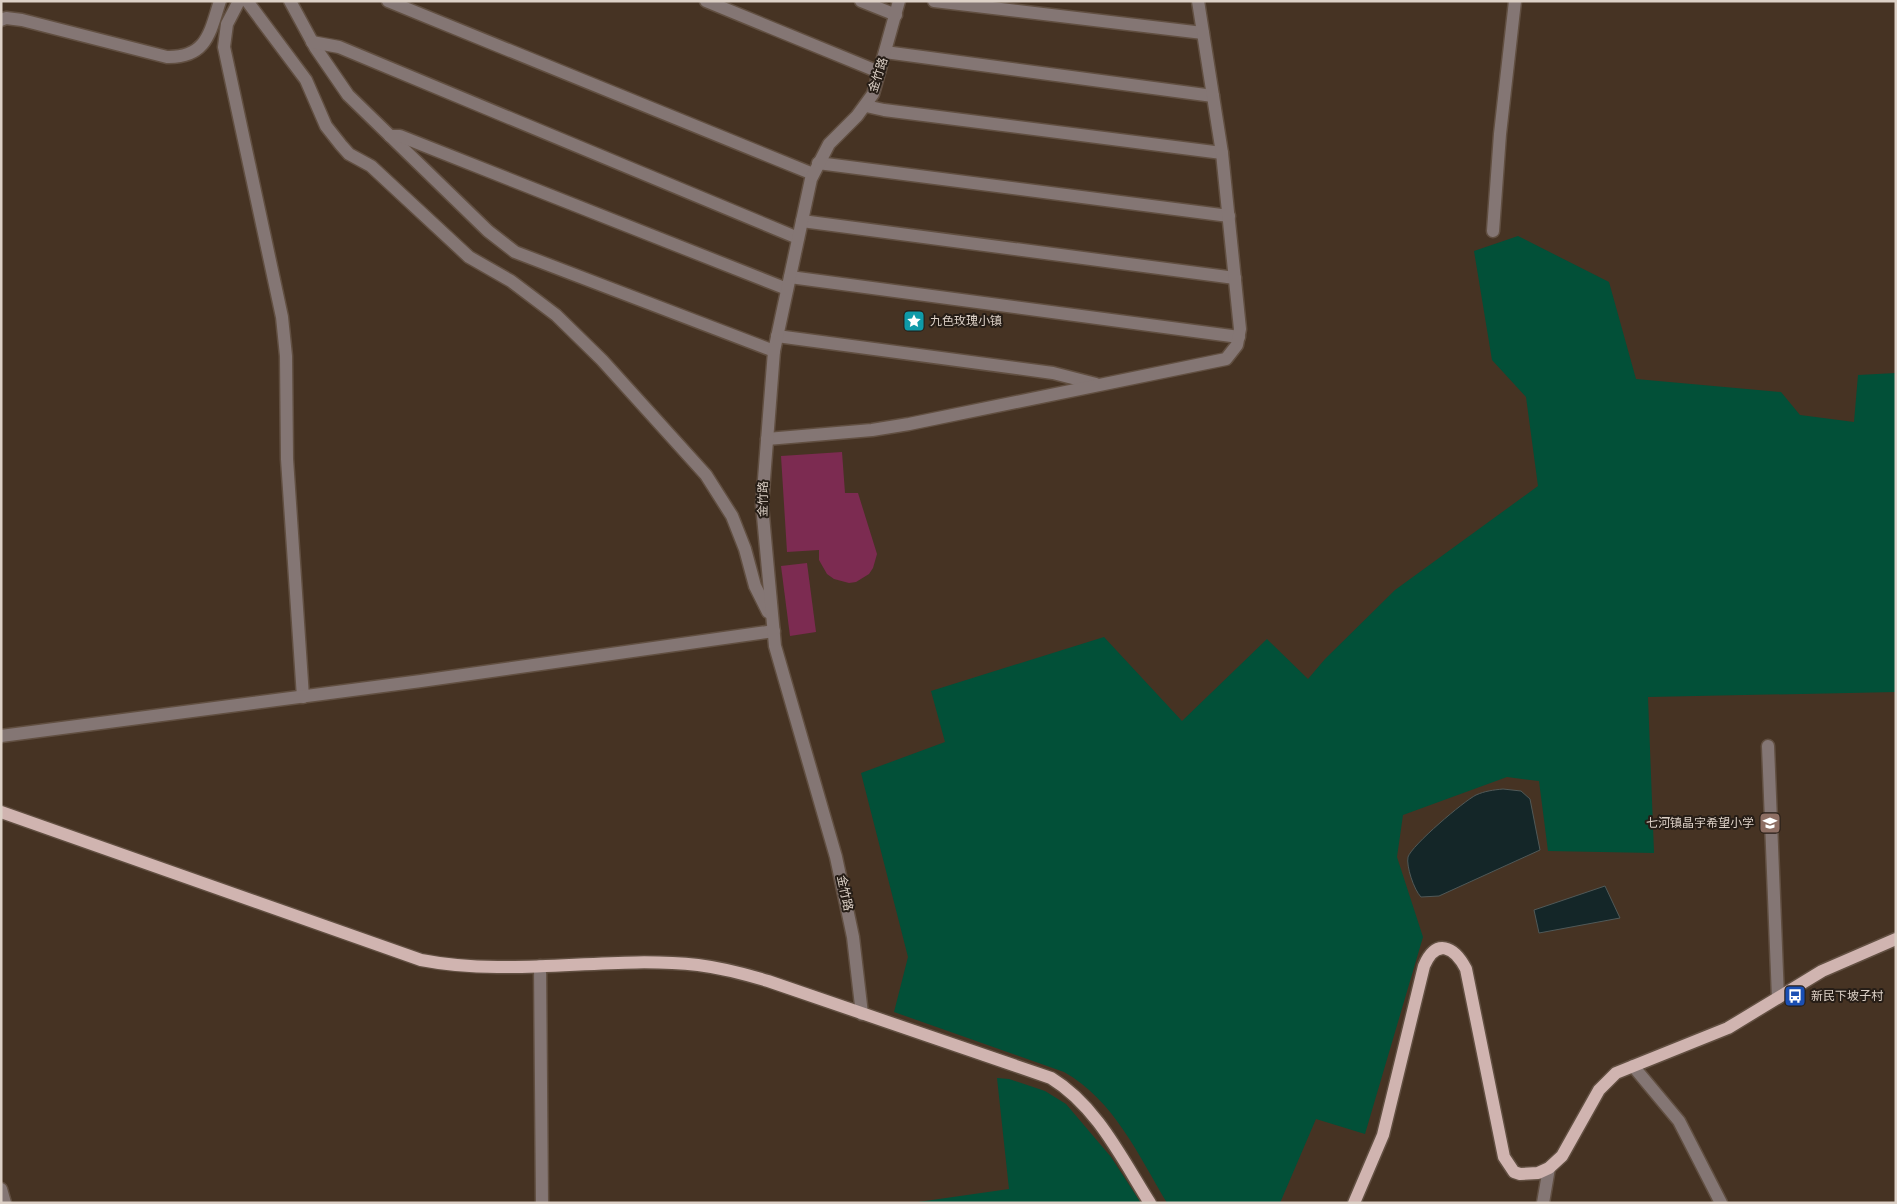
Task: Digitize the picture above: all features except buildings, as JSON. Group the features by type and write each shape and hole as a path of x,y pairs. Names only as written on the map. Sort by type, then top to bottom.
{"main road":[{"path":"1,812 422,960 465,967 676,963 713,967 744,974 1051,1078 1061,1084 1093,1114 1150,1203"},
{"path":"1354,1203 1383,1135 1424,966 1428,955 1439,949 1451,950 1456,953 1466,969 1506,1163 1520,1174 1532,1175 1549,1168 1562,1156 1599,1090 1611,1076 1728,1028 1822,971 1896,938"}],"street":[{"path":"1,20 6,18 22,20 167,57 176,57 192,53 207,41 220,1"},
{"path":"239,1 227,24 224,47 282,318 286,356 287,459 304,697"},
{"path":"1,736 304,697 773,626 755,586 745,550 732,516 706,475 602,360 562,320 517,286 469,257 371,166 360,161 341,146 326,126 306,80 247,1"},
{"path":"290,1 312,42 348,95 488,231 515,252 774,351"},
{"path":"388,1 815,168 1229,216"},
{"path":"706,1 879,72"},
{"path":"861,1 896,15"},
{"name":"金竹路","path":"862,1014 853,937 842,882 775,646 762,505 774,351 815,168 828,144 866,106 873,94 899,1"},
{"path":"934,1 1203,33"},
{"path":"767,438 872,430 910,424 1226,359 1234,350 1239,337 1235,278 1222,153 1198,1"},
{"path":"1493,231 1500,134 1515,1"},
{"path":"312,42 339,47 798,238"},
{"path":"885,52 1214,96"},
{"path":"866,106 884,110 1222,153"},
{"path":"390,136 400,136 788,283 1239,337"},
{"path":"802,221 1235,278"},
{"path":"777,336 1053,373 1098,385"},
{"path":"1768,746 1778,998"},
{"path":"540,966 542,1203"},
{"path":"1633,1066 1679,1121 1721,1203"},
{"path":"1543,1203 1549,1168"},
{"path":"1,1189 5,1203"}],"green space":[{"path":"1518,236 1609,282 1636,379 1781,392 1800,415 1854,422 1858,375 1896,373 1896,692 1648,697 1654,853 1548,851 1539,781 1507,777 1403,815 1397,857 1423,937 1365,1134 1316,1119 1280,1203 1167,1203 1124,1130 1111,1113 1082,1084 1064,1072 894,1012 908,957 861,773 945,742 931,691 1104,637 1182,721 1267,639 1308,679 1325,659 1395,590 1538,486 1526,397 1492,360 1474,251"},
{"path":"997,1078 1009,1079 1045,1091 1066,1104 1111,1157 1141,1203 911,1203 1009,1189"}],"shaded area":[{"path":"1492,790 1521,791 1530,799 1540,850 1439,896 1421,897 1413,884 1409,872 1408,857 1412,851 1450,814 1470,799"},
{"path":"1605,886 1620,918 1539,933 1534,910"}],"place":[{"name":"九色玫瑰小镇","path":"914,321"},
{"name":"七河镇晶宇希望小学","path":"1770,823"},
{"name":"新民下坡子村","path":"1795,996"}]}
